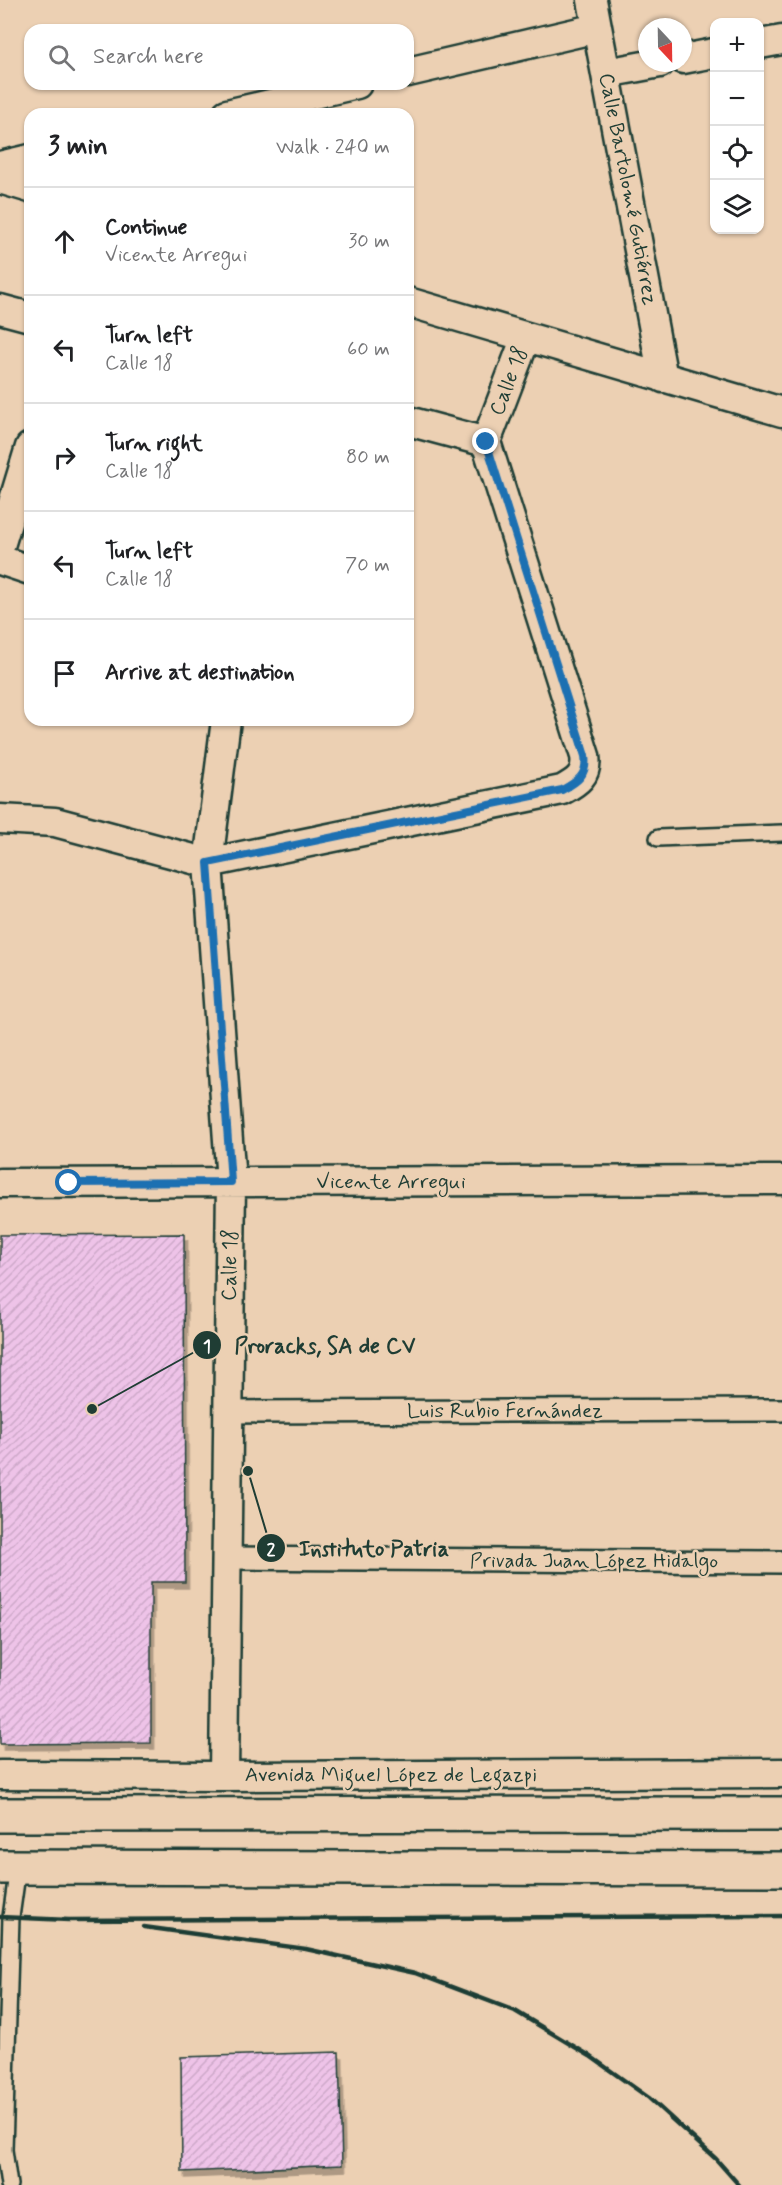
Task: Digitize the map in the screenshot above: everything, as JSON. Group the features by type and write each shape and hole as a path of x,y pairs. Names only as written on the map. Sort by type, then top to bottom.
{"main road":[{"name":"Avenida Miguel López de Legazpi","path":"0,1815 782,1814"},
{"path":"9,1867 782,1869"}],"street":[{"name":"Calle Bartolomé Gutiérrez","path":"592,0 663,378"},
{"path":"414,71 597,28"},
{"path":"764,43 782,40"},
{"path":"692,57 710,54"},
{"path":"606,73 638,67"},
{"path":"253,108 331,90"},
{"path":"0,166 24,160"},
{"path":"0,179 24,186"},
{"path":"414,304 782,412"},
{"path":"0,309 24,315"},
{"name":"Calle 18","path":"0,819 55,822 208,863 562,790 584,774 585,756 486,442 526,338"},
{"path":"414,422 486,442"},
{"path":"0,546 24,467"},
{"path":"0,560 24,568"},
{"name":"Calle 18","path":"224,1776 231,1182 208,863 225,726"},
{"name":"Vicente Arregui","path":"0,1183 782,1180"},
{"name":"Luis Rubio Fernández","path":"228,1412 782,1410"},
{"name":"Privada Juan López Hidalgo","path":"227,1558 782,1562"},
{"name":"Avenida Miguel López de Legazpi","path":"0,1775 782,1773"}],"lane":[{"path":"658,838 782,833"},
{"path":"9,1867 11,1917 9,2058 4,2150 9,2185"}],"building":[{"path":"184,1234 185,1582 151,1582 151,1743 0,1744 0,1235"},
{"path":"339,2052 342,2165 182,2172 181,2057"}],"railway":[{"path":"0,1917 69,1920 782,1916"},
{"path":"144,1927 306,1949 415,1973 515,2011 590,2056 649,2098 716,2159 739,2185"}],"place":[{"name":"Proracks, SA de CV","path":"92,1409"},
{"name":"Instituto Patria","path":"248,1471"}],"route":[{"path":"69,1183 231,1182 208,863 562,790 584,774 585,756 486,442"}]}
